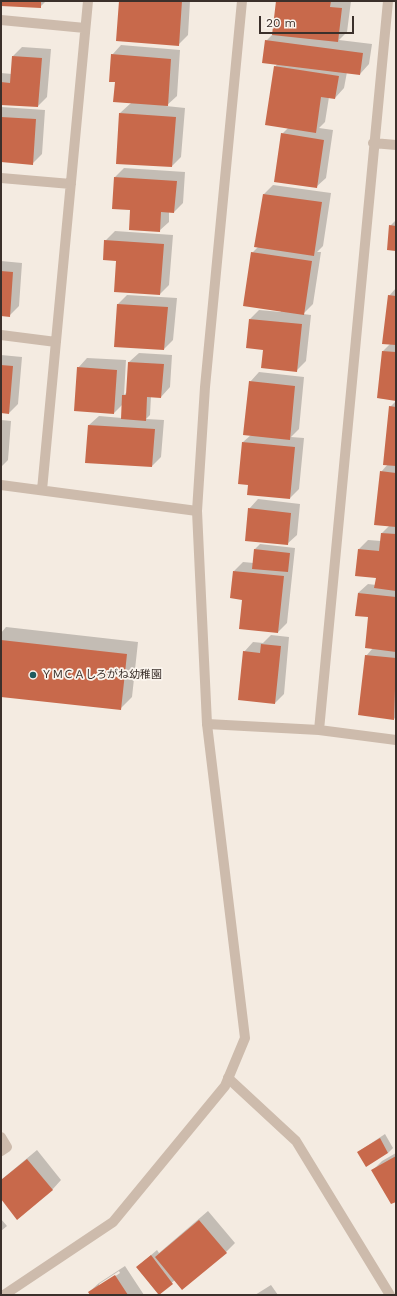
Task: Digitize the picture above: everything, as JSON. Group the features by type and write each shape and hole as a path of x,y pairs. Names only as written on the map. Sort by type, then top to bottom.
{"street":[{"path":"42,490 88,1"},
{"path":"4,1295 113,1222 225,1086 245,1038 207,724 197,510 205,387 242,1"},
{"path":"319,730 373,143 388,1"},
{"path":"1,20 85,28"},
{"path":"373,143 396,145"},
{"path":"1,178 71,184"},
{"path":"1,335 56,342"},
{"path":"1,485 197,510"},
{"path":"207,724 319,730 396,740"},
{"path":"228,1078 296,1141 390,1295"},
{"path":"1,1137 7,1147 1,1151"}],"building":[{"path":"1,1 41,1 41,8 1,6"},
{"path":"119,1 182,1 179,46 116,41"},
{"path":"276,1 331,1 330,7 342,8 338,42 272,35"},
{"path":"265,40 363,53 360,75 262,63"},
{"path":"111,54 171,59 168,106 113,102 115,82 109,82"},
{"path":"12,56 42,58 38,107 1,105 1,82 10,83"},
{"path":"274,66 339,76 335,99 321,97 316,133 265,125"},
{"path":"119,113 176,117 172,167 116,164"},
{"path":"1,117 36,119 33,165 1,162"},
{"path":"281,133 324,140 317,188 274,182"},
{"path":"114,177 177,181 174,213 161,212 160,232 129,230 130,210 112,209"},
{"path":"263,194 322,202 314,256 254,247"},
{"path":"389,225 396,226 396,251 387,250"},
{"path":"104,240 164,244 160,295 114,292 116,261 103,260"},
{"path":"251,252 312,261 304,315 243,306"},
{"path":"1,271 13,272 10,317 1,316"},
{"path":"388,295 396,296 396,345 382,344"},
{"path":"117,304 168,307 164,350 114,347"},
{"path":"249,319 302,324 297,372 261,368 263,350 246,348"},
{"path":"382,351 396,352 396,401 377,398"},
{"path":"128,362 164,364 161,398 147,397 146,421 121,419 122,395 126,395"},
{"path":"1,365 13,366 9,414 1,413"},
{"path":"77,367 117,370 114,414 74,411"},
{"path":"249,381 295,386 290,440 243,435"},
{"path":"389,406 396,407 396,466 383,465"},
{"path":"88,425 155,429 152,467 85,463"},
{"path":"242,442 295,447 290,499 247,495 248,485 238,484"},
{"path":"380,471 396,473 396,527 374,525"},
{"path":"248,508 291,513 288,545 245,541"},
{"path":"381,533 396,534 396,591 374,588 376,578 355,576 358,549 379,551"},
{"path":"254,549 290,553 288,572 252,569"},
{"path":"233,571 284,576 278,633 239,629 242,600 230,598"},
{"path":"358,593 396,597 396,652 365,648 368,617 355,616"},
{"path":"1,640 127,654 121,710 1,697"},
{"path":"261,644 281,646 275,704 238,700 243,651 260,653"},
{"path":"365,655 396,658 394,720 358,715"},
{"path":"380,1138 388,1153 366,1167 357,1152"},
{"path":"396,1156 396,1202 391,1204 371,1170"},
{"path":"27,1159 53,1190 17,1220 1,1199 1,1180"},
{"path":"199,1220 227,1253 182,1290 155,1257"},
{"path":"151,1255 173,1284 159,1295 136,1267"},
{"path":"115,1275 128,1295 90,1295 88,1292"}],"place":[{"name":"ＹＭＣＡしろがね幼稚園","path":"33,675"}]}
